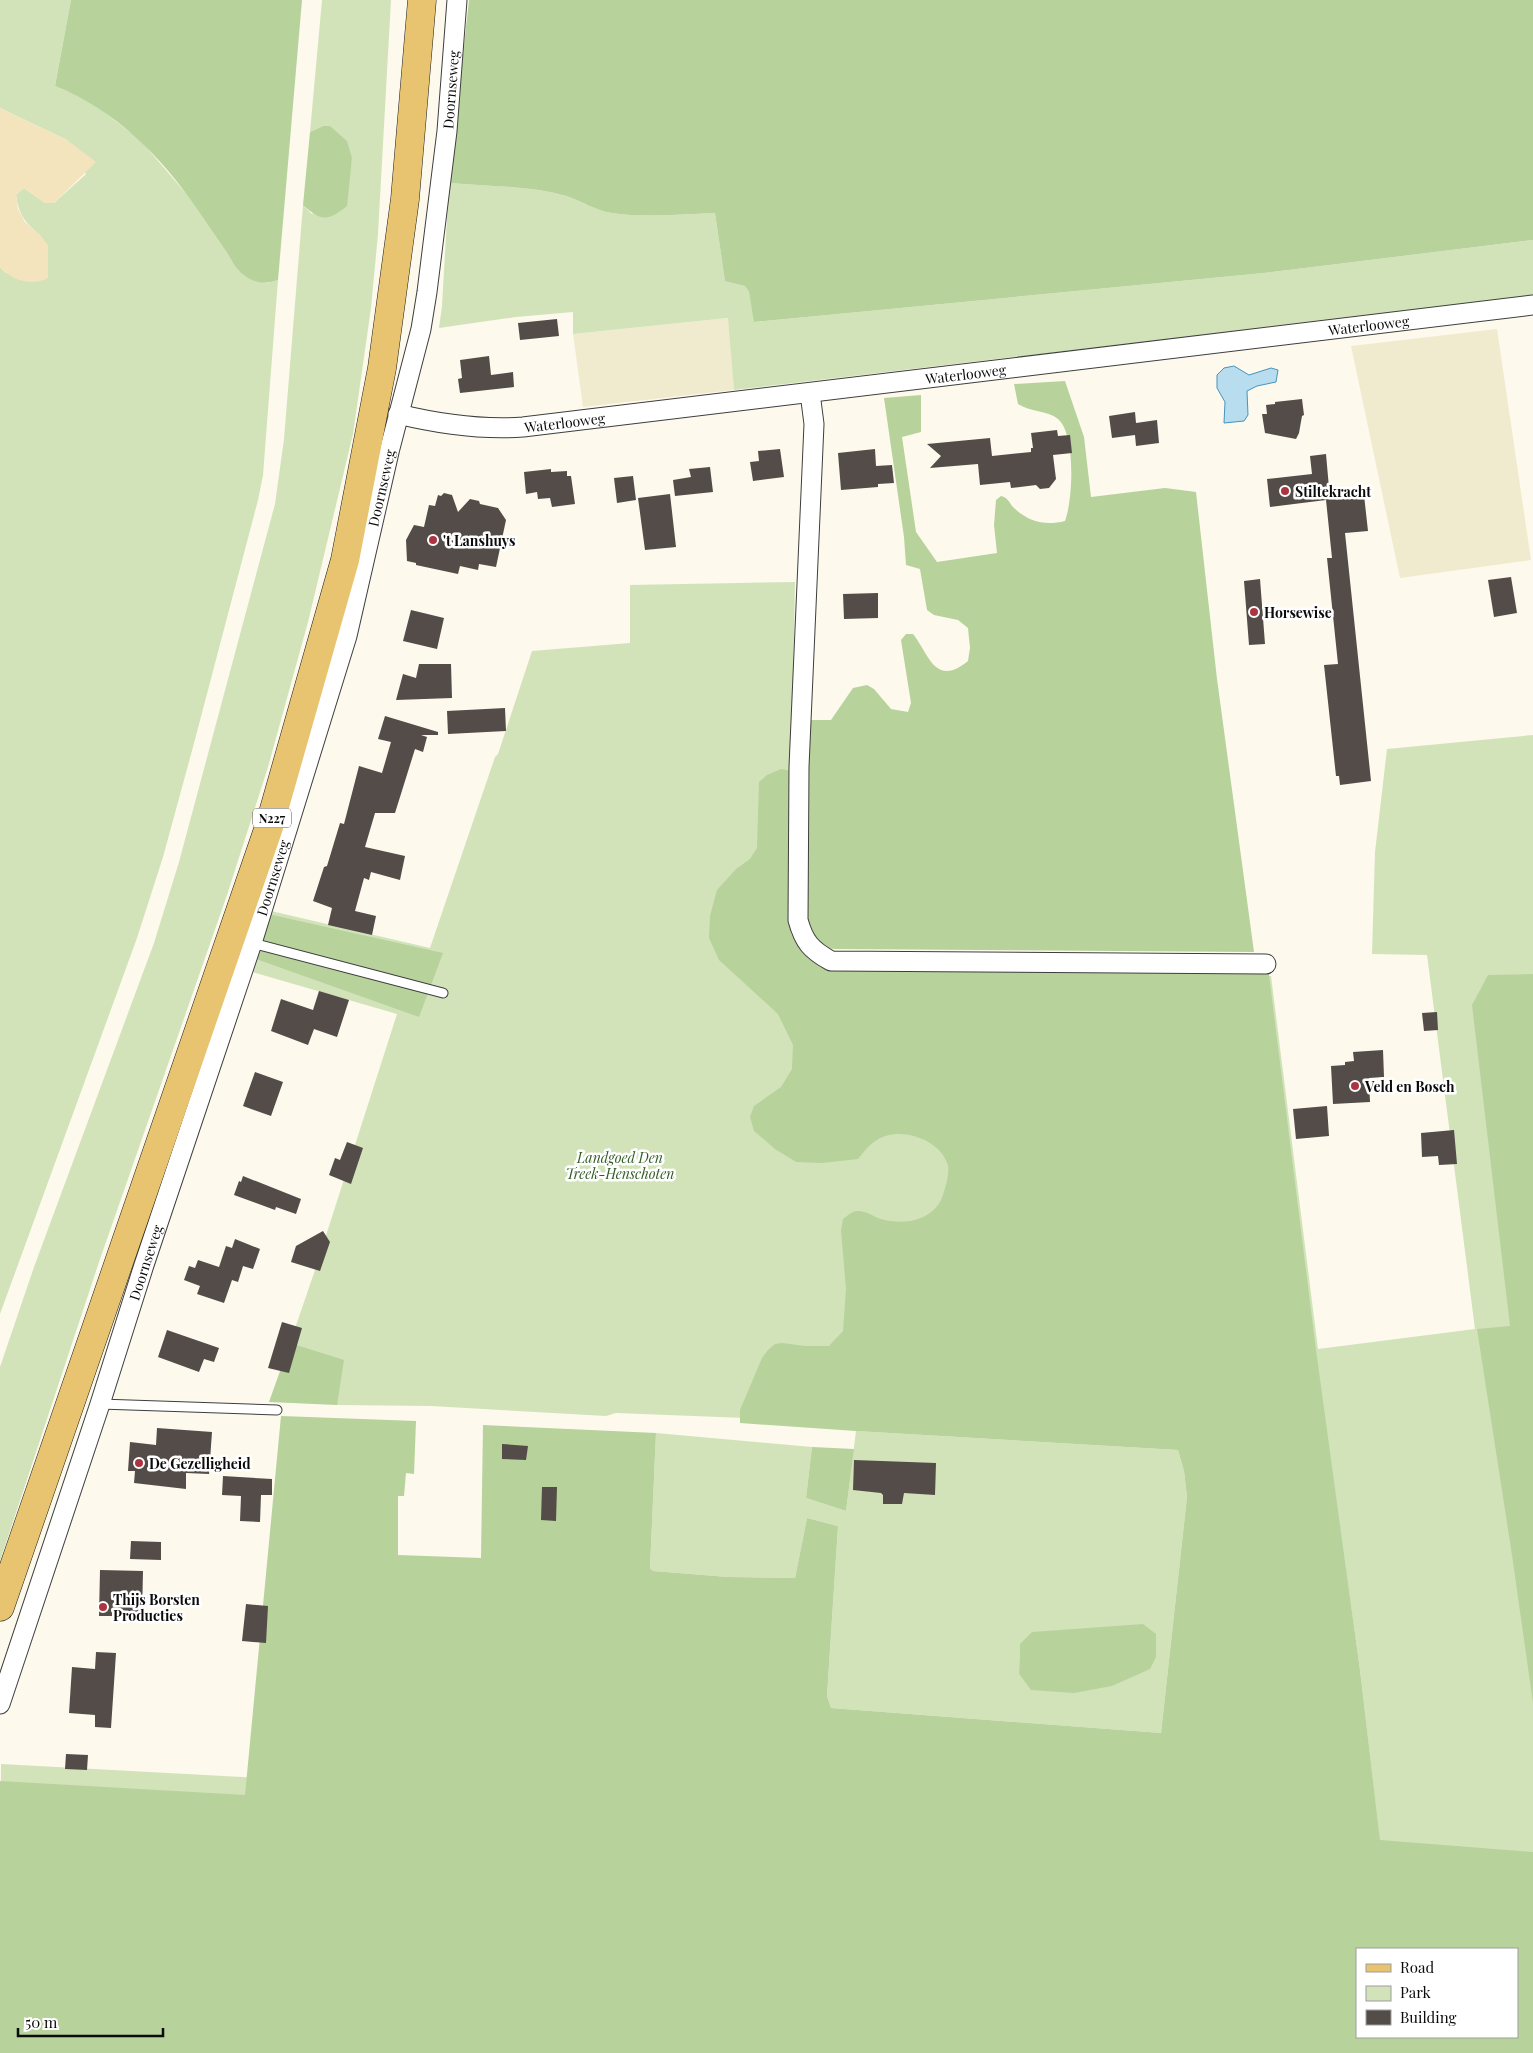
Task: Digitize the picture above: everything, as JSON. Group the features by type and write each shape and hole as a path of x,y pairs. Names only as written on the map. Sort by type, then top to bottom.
{"main road":[{"name":"Doornseweg","path":"0,1607 269,827 344,560 382,368 405,199 422,0"}],"street":[{"name":"Doornseweg","path":"0,1704 252,942 348,636 429,284 447,131 457,0"},
{"name":"Waterlooweg","path":"398,414 435,422 504,428 810,393 1533,305"},
{"path":"810,393 814,424 799,768 798,920 802,935 814,952 831,961 1266,964"}],"lane":[{"path":"252,942 443,993"},
{"path":"100,1404 277,1410"}],"shaded area":[{"path":"729,318 734,390 583,407 573,334"},
{"path":"1497,329 1531,560 1400,578 1351,346"}],"green space":[{"path":"0,0 71,0 55,86 98,107 141,141 189,197 239,271 267,283 278,280 263,475 193,747 163,857 137,938 0,1314 0,267 6,273 40,235 24,218 16,195 24,188 45,203 54,203 86,174 67,140 0,108"},
{"path":"71,0 302,0 278,280 258,282 249,279 240,272 183,190 152,153 117,121 77,96 55,86"},
{"path":"322,0 391,0 378,234 371,308 353,434 308,622 268,767 227,895 99,1262 0,1561 0,1367 34,1267 154,943 179,862 275,504 284,439 303,205 312,214 349,178 352,158 323,126 310,132"},
{"path":"469,0 1533,0 1533,240 1264,273 754,322 749,292 745,286 725,281 715,213 638,215 612,213 553,193 524,188 449,183"},
{"path":"323,126 330,126 347,141 352,158 347,206 334,215 324,218 303,205 310,132"},
{"path":"449,183 524,188 553,193 612,213 664,215 715,213 725,280 745,286 749,292 755,322 1264,273 1533,240 1533,296 734,390 728,318 573,334 573,312 516,317 439,328"},
{"path":"1065,381 1084,437 1091,497 1165,488 1196,492 1217,679 1254,952 822,948 810,940 806,916 808,720 831,720 853,688 867,685 874,689 891,709 908,712 911,703 901,640 906,634 913,634 934,665 940,670 948,671 968,661 970,648 968,628 958,620 934,615 927,610 920,569 906,565 904,537 884,398 921,395 921,432 902,437 916,532 937,562 997,553 994,525 996,500 1001,496 1007,499 1019,512 1037,522 1065,521 1070,498 1071,468 1068,438 1064,427 1054,416 1018,404 1014,384"},
{"name":"Landgoed Den Treek-Henschoten","path":"795,582 792,745 783,977 1271,976 1318,1349 1475,1329 1427,955 1372,954 1375,852 1387,749 1533,735 1533,2053 0,2053 1,1764 599,1796 1379,1833 1360,1670 1328,1441 616,1413 606,1416 431,1406 337,1405 337,1402 298,1346 290,1343 397,1014 249,971 271,911 430,948 532,651 630,643 630,585"},
{"path":"781,769 792,771 791,933 808,958 826,966 1268,967 1316,1350 1360,1670 1380,1840 1533,1852 1533,2053 0,2053 0,1781 245,1795 281,1416 416,1421 414,1474 406,1473 404,1496 398,1496 398,1555 481,1558 483,1425 656,1433 650,1568 653,1571 728,1577 795,1578 807,1518 838,1526 827,1696 831,1708 1161,1733 1187,1497 1184,1471 1178,1450 740,1423 740,1410 762,1358 768,1350 775,1344 782,1343 805,1346 829,1346 843,1331 846,1289 841,1230 843,1219 856,1211 866,1212 881,1219 897,1222 921,1218 935,1209 940,1202 948,1173 948,1165 936,1147 927,1141 905,1134 883,1137 874,1142 858,1159 822,1163 796,1162 775,1149 754,1131 750,1117 754,1106 781,1087 792,1069 793,1045 778,1014 719,960 709,938 710,916 717,890 736,869 750,859 757,848 759,782 767,775"},
{"path":"268,914 443,953 419,1017 253,958"},
{"path":"1533,974 1533,1703 1477,1329 1510,1326 1472,1005 1488,975"},
{"path":"290,1343 344,1360 337,1405 269,1402"},
{"path":"856,1431 1178,1450 1184,1471 1187,1497 1161,1733 831,1708 827,1696 838,1526 807,1518 795,1578 728,1577 653,1571 650,1568 656,1433 812,1447 806,1498 846,1511","holes":["1020,1644 1032,1690 1019,1674"]},
{"path":"812,1447 854,1449 846,1511 806,1498"},
{"path":"1143,1624 1156,1634 1156,1657 1150,1669 1112,1686 1074,1693 1031,1690 1019,1674 1020,1644 1032,1632"}],"sand":[{"path":"0,108 67,140 96,162 54,203 45,203 24,188 16,195 18,209 25,222 48,245 48,278 42,281 29,282 16,279 0,267"}],"water":[{"path":"1234,366 1249,375 1271,368 1278,370 1276,382 1257,386 1247,391 1248,415 1244,421 1224,423 1225,402 1217,388 1217,375 1224,368"}],"building":[{"path":"557,319 559,336 520,340 518,323"},
{"path":"489,356 491,375 513,372 514,387 460,393 458,379 462,378 460,360"},
{"path":"1302,399 1304,415 1302,416 1296,439 1265,433 1262,414 1267,414 1266,405"},
{"path":"1135,412 1136,423 1157,420 1159,443 1136,446 1135,435 1112,438 1109,416"},
{"path":"1057,430 1058,436 1070,435 1072,453 1053,455 1056,479 1049,488 1040,489 1036,485 1011,488 1010,482 980,485 978,464 930,468 941,456 927,444 990,438 992,456 1031,452 1031,448 1033,448 1031,433"},
{"path":"780,449 784,477 753,481 750,462 759,461 758,451"},
{"path":"875,449 876,466 892,465 894,483 878,484 878,487 841,490 838,453"},
{"path":"1326,454 1330,499 1364,495 1368,531 1345,533 1371,781 1340,785 1339,776 1336,776 1324,665 1338,664 1327,558 1332,558 1326,500 1270,507 1267,479 1312,474 1310,456"},
{"path":"710,467 713,492 675,496 673,480 691,477 689,469"},
{"path":"551,469 551,472 567,471 567,476 571,476 575,504 552,507 550,498 538,499 537,492 526,494 524,472"},
{"path":"633,476 636,500 617,503 614,478"},
{"path":"444,493 452,495 458,512 470,499 479,501 480,504 498,508 506,520 496,567 479,564 478,570 460,566 458,574 416,565 416,563 407,561 406,540 414,525 424,527 429,505 435,506 438,495 441,496"},
{"path":"670,494 676,547 645,550 638,498"},
{"path":"1511,577 1517,613 1494,617 1488,580"},
{"name":"Horsewise","path":"1260,579 1265,644 1249,645 1244,581"},
{"path":"878,593 878,618 844,619 843,594"},
{"path":"411,610 444,618 437,649 403,641"},
{"path":"419,664 451,664 452,698 396,700 403,674 416,678"},
{"path":"505,708 506,731 448,734 447,711"},
{"path":"385,716 438,732 438,735 421,735 427,737 423,752 415,749 395,813 375,813 365,847 405,856 400,880 371,872 369,880 364,878 355,911 376,916 372,935 328,925 332,908 313,901 324,867 327,866 340,823 344,824 359,766 382,773 391,742 378,739"},
{"path":"319,991 349,1000 337,1037 314,1029 308,1045 271,1031 281,999 313,1010"},
{"path":"1437,1012 1438,1030 1424,1031 1422,1013"},
{"path":"1383,1050 1384,1077 1369,1078 1370,1102 1333,1104 1331,1066 1345,1065 1345,1062 1354,1061 1353,1052"},
{"path":"255,1072 283,1082 271,1116 243,1106"},
{"path":"1327,1106 1329,1136 1296,1139 1293,1109"},
{"path":"1454,1130 1457,1164 1439,1165 1438,1156 1422,1157 1421,1133"},
{"path":"347,1142 363,1148 351,1184 329,1175 335,1158 340,1160"},
{"path":"243,1176 301,1199 296,1214 276,1207 275,1210 234,1195"},
{"path":"323,1231 330,1242 320,1271 291,1262 296,1246"},
{"path":"235,1239 260,1249 253,1269 243,1266 238,1282 232,1280 224,1303 197,1294 200,1286 184,1280 189,1266 195,1268 198,1260 219,1267 226,1246 232,1248"},
{"path":"282,1322 302,1328 289,1373 268,1368"},
{"path":"167,1330 219,1348 214,1362 204,1359 199,1372 158,1357"},
{"path":"157,1428 212,1432 209,1474 186,1473 186,1489 134,1483 135,1471 128,1471 130,1442 156,1445"},
{"path":"502,1444 528,1446 526,1460 502,1459"},
{"path":"854,1460 936,1463 935,1495 904,1493 902,1504 883,1504 883,1495 881,1493 853,1490"},
{"path":"223,1476 272,1479 272,1495 261,1495 260,1522 240,1521 241,1496 222,1495"},
{"path":"542,1487 557,1487 556,1521 541,1520"},
{"path":"131,1541 161,1542 161,1560 130,1559"},
{"path":"100,1570 143,1571 142,1616 99,1616"},
{"path":"246,1604 268,1606 266,1643 242,1641"},
{"path":"96,1652 116,1653 111,1728 95,1727 95,1715 69,1713 72,1667 95,1669"},
{"path":"66,1754 88,1755 87,1770 65,1769"}],"place":[{"name":"Stiltekracht","path":"1285,491"},
{"name":"'t Lanshuys","path":"433,540"},
{"name":"Horsewise","path":"1254,612"},
{"name":"Veld en Bosch","path":"1355,1086"},
{"name":"De Gezelligheid","path":"139,1463"},
{"name":"Thijs Borsten Producties","path":"103,1607"}]}
